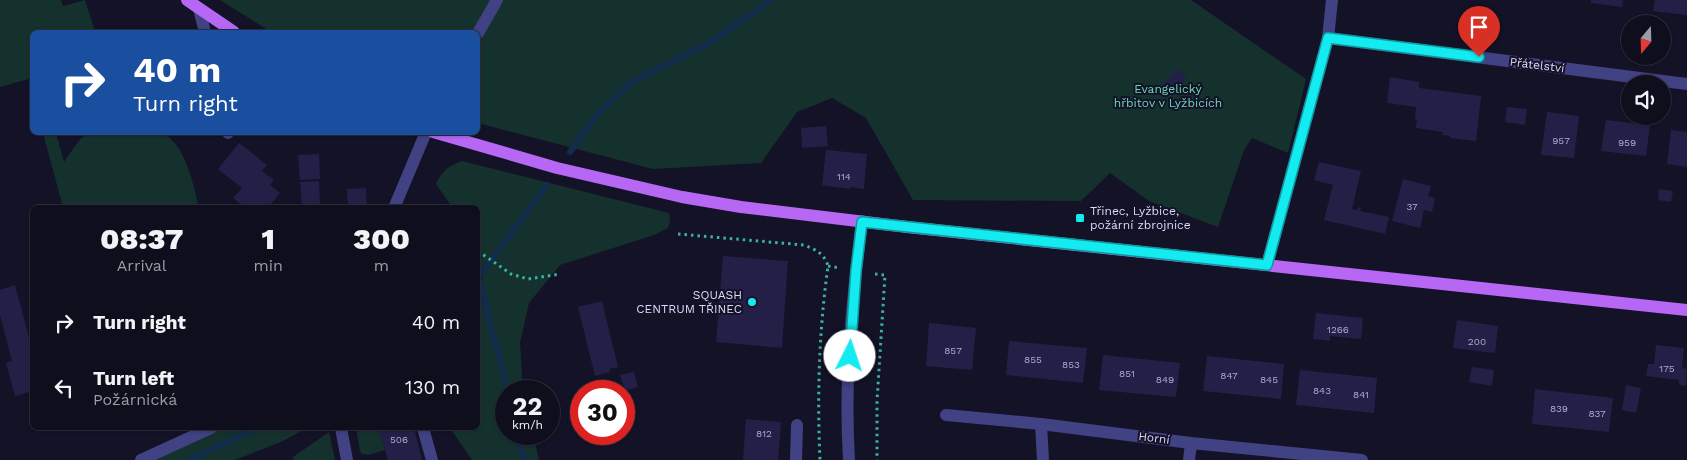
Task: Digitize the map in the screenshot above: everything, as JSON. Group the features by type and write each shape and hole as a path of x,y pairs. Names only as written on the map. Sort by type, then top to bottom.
{"main road":[{"path":"187,0 231,30"},
{"path":"443,135 557,168 682,197 750,208 862,222 1687,310"}],"street":[{"path":"480,30 497,0"},
{"path":"1267,265 1328,38 1332,0"},
{"path":"199,9 204,30"},
{"name":"Přátelství","path":"1328,38 1687,84"},
{"path":"395,205 425,135"},
{"path":"849,460 847,400 856,271 862,222"},
{"name":"Horní","path":"946,415 1041,424 1190,443 1362,460"},
{"path":"1041,424 1043,460"},
{"path":"796,425 796,460"},
{"path":"140,460 207,430"},
{"path":"341,430 347,460"},
{"path":"424,430 432,460"},
{"path":"1189,460 1190,443"}],"path":[{"path":"678,234 804,245 817,250 826,258 828,266 820,347 818,415 820,460"},
{"path":"480,252 511,274 528,279 560,274"},
{"path":"828,266 840,268"},
{"path":"874,274 885,275 877,401 877,460"}],"green space":[{"path":"0,0 61,0 63,6 85,0 94,30 30,30 30,79 0,87"},
{"name":"Evangelický hřbitov v Lyžbicích","path":"220,0 1191,0 1306,79 1288,153 1252,138 1244,150 1218,227 1149,201 1110,173 1081,201 913,200 866,118 832,98 797,112 761,163 653,169 480,124 480,30 268,30"},
{"path":"44,135 57,135 64,162 80,139 86,135 165,135 170,138 183,155 198,205 62,205"},
{"path":"462,161 669,213 670,221 668,228 654,235 560,265 529,303 520,343 522,380 495,380 495,445 536,445 539,460 472,460 451,430 480,430 480,284 483,276 480,261 480,205 451,205 436,184 446,170"},
{"path":"213,430 303,430 283,441 235,460 144,460"},
{"path":"356,430 380,430 385,450 368,455 362,454"},
{"path":"329,432 335,460 293,460 293,457"}],"building":[{"path":"1591,0 1623,0 1622,7 1591,3"},
{"path":"1655,0 1687,0 1687,15 1653,11"},
{"path":"1178,69 1187,78 1166,99 1157,90"},
{"path":"1390,77 1419,82 1419,88 1481,96 1476,141 1450,138 1450,136 1442,135 1443,132 1416,128 1416,107 1387,103"},
{"path":"1507,107 1527,109 1525,125 1505,122"},
{"path":"1547,112 1579,116 1574,158 1541,155"},
{"path":"1606,120 1621,122 1621,125 1650,125 1646,156 1601,151"},
{"path":"826,126 828,146 802,148 801,128"},
{"path":"1671,130 1687,132 1687,167 1667,164"},
{"path":"239,143 267,165 262,171 274,180 270,185 280,193 271,204 272,205 241,205 233,198 242,188 218,169"},
{"path":"826,150 867,154 864,189 822,185"},
{"path":"319,154 320,179 300,180 298,155"},
{"path":"1319,162 1361,171 1352,209 1357,210 1358,207 1361,208 1360,211 1389,217 1385,234 1324,220 1333,185 1314,180"},
{"path":"1403,179 1431,186 1428,196 1435,198 1432,212 1424,210 1420,228 1392,221"},
{"path":"319,181 320,205 302,205 300,182"},
{"path":"366,188 367,205 348,205 347,189"},
{"path":"1659,189 1673,191 1671,202 1658,200"},
{"name":"SQUASH CENTRUM TŘINEC","path":"723,256 788,261 782,348 716,342"},
{"path":"15,285 30,341 30,392 15,396 6,363 12,361 0,315 0,290"},
{"path":"602,301 618,367 609,369 610,372 595,376 578,307"},
{"path":"1316,313 1363,318 1361,339 1330,336 1330,341 1313,339"},
{"path":"1457,320 1498,326 1495,353 1453,348"},
{"path":"929,323 976,328 972,370 926,366"},
{"path":"1009,341 1087,348 1083,383 1006,375"},
{"path":"1656,345 1684,348 1682,368 1687,369 1686,386 1679,385 1679,380 1646,376 1648,364 1654,364"},
{"path":"1103,355 1180,363 1176,397 1099,390"},
{"path":"1207,356 1284,364 1281,399 1203,391"},
{"path":"1472,367 1494,370 1492,386 1469,382"},
{"path":"1300,370 1377,378 1374,413 1296,405"},
{"path":"634,372 638,387 635,388 635,380 622,380 620,375"},
{"path":"1626,385 1641,388 1636,413 1622,410"},
{"path":"1535,389 1613,398 1609,432 1532,424"},
{"path":"746,419 781,422 778,460 743,460"},
{"path":"380,430 414,430 422,460 388,460"}],"waterway":[{"path":"570,152 598,114 630,83 709,43 771,0"},
{"path":"480,275 547,185"},
{"path":"480,285 505,380"},
{"path":"189,460 253,430"},
{"path":"520,445 524,460"}],"place":[{"name":"Třinec, Lyžbice, požární zbrojnice","path":"1080,218"},
{"name":"SQUASH CENTRUM TŘINEC","path":"752,302"}],"route":[{"path":"850,356 856,271 862,222 1267,265 1328,38 1479,57"}]}
